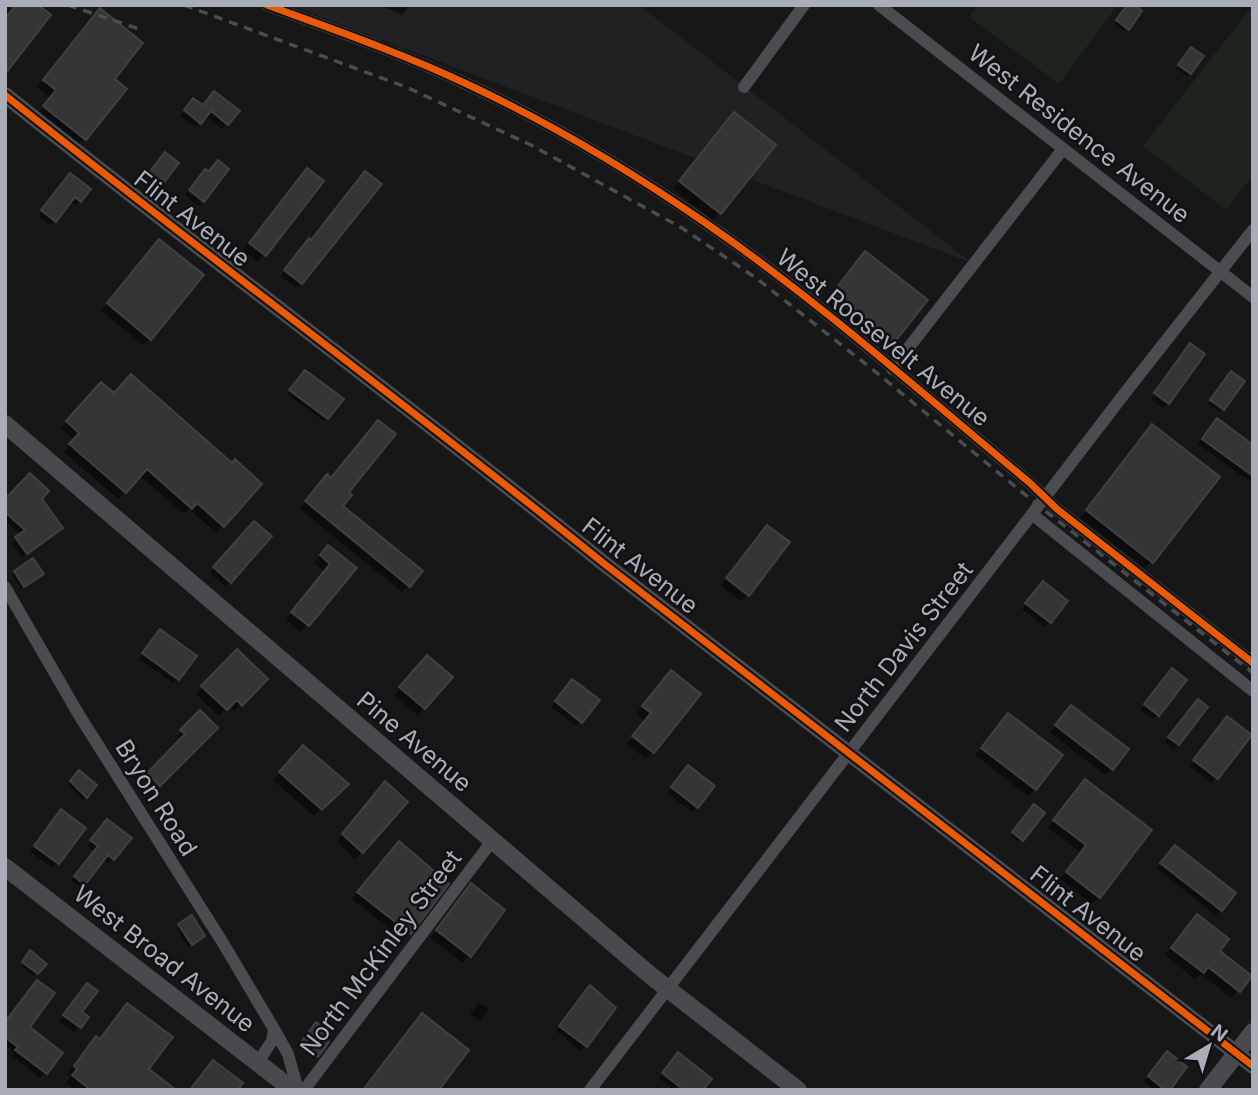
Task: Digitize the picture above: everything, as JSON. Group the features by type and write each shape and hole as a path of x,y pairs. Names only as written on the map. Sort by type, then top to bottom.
{"main road":[{"name":"Pine Avenue","path":"5,424 667,989 798,1090"},
{"name":"West Broad Avenue","path":"5,867 293,1090"},
{"path":"1208,1090 1253,1032"}],"street":[{"name":"West Roosevelt Avenue","path":"267,5 372,44 471,86 601,156 666,197 752,256 1030,482 1045,498 1253,663"},
{"path":"744,87 804,5"},
{"name":"West Residence Avenue","path":"878,5 1253,296"},
{"name":"Flint Avenue","path":"5,95 1253,1066"},
{"path":"892,369 1063,149"},
{"name":"North Davis Street","path":"590,1090 1253,230"},
{"path":"1033,515 1253,691"},
{"name":"Bryon Road","path":"5,587 79,715 274,1029 288,1054 299,1090"},
{"name":"North McKinley Street","path":"304,1090 492,841"},
{"path":"258,1062 272,1041 274,1029"}],"shaded area":[{"path":"290,5 639,5 972,263"},
{"path":"978,5 1118,5 1059,84 969,17"},
{"path":"1253,5 1253,175 1226,210 1143,146"}],"building":[{"path":"16,5 38,5 51,15 5,74 5,19"},
{"path":"1127,5 1135,5 1142,11 1129,30 1116,20"},
{"path":"100,8 143,43 115,79 127,89 86,140 43,106 56,90 43,80"},
{"path":"1191,47 1204,56 1191,74 1178,65"},
{"path":"214,91 240,111 228,125 211,111 201,124 184,110 193,98 203,105"},
{"path":"734,112 776,145 721,214 679,181"},
{"path":"165,152 179,163 162,185 148,174"},
{"path":"218,160 229,169 204,202 189,190 205,169 209,171"},
{"path":"307,168 324,181 266,256 249,243"},
{"path":"365,171 382,184 302,284 284,270"},
{"path":"70,173 91,189 81,202 75,197 56,222 41,210"},
{"path":"159,239 204,275 151,340 107,303"},
{"path":"865,251 928,300 893,344 874,328 876,325 853,307 851,311 831,295"},
{"path":"1190,343 1205,354 1169,404 1154,393"},
{"path":"305,370 344,399 328,419 289,390"},
{"path":"1231,371 1245,381 1224,410 1210,400"},
{"path":"131,374 232,463 235,459 262,484 224,527 197,503 192,509 147,469 126,493 69,444 79,433 66,421 101,382 114,393"},
{"path":"1217,418 1253,445 1253,476 1202,439"},
{"path":"378,420 396,434 349,492 352,495 343,506 423,571 410,587 305,501 327,474 331,478"},
{"path":"1152,424 1220,477 1153,563 1086,510"},
{"path":"30,473 49,491 42,499 63,528 27,554 15,537 25,530 5,512 5,499"},
{"path":"254,521 272,536 231,583 213,567"},
{"path":"767,525 790,542 749,596 726,578"},
{"path":"328,545 357,568 309,626 291,612 330,564 320,555"},
{"path":"33,558 44,574 24,587 14,571"},
{"path":"1043,581 1068,601 1051,623 1025,603"},
{"path":"160,629 197,656 179,680 142,653"},
{"path":"237,649 268,679 242,706 237,700 227,710 201,686"},
{"path":"427,655 453,677 425,709 399,687"},
{"path":"1172,668 1187,680 1159,716 1144,704"},
{"path":"671,670 701,694 654,753 632,736 651,713 642,706"},
{"path":"572,679 600,700 582,723 555,701"},
{"path":"1198,699 1208,707 1179,745 1168,737"},
{"path":"1071,705 1129,749 1113,770 1055,725"},
{"path":"200,710 218,728 160,786 147,773 185,734 180,730"},
{"path":"1008,713 1063,755 1036,790 981,748"},
{"path":"1227,716 1252,735 1218,779 1193,760"},
{"path":"303,745 349,784 322,810 279,772"},
{"path":"688,765 715,786 698,808 671,787"},
{"path":"79,770 97,785 87,798 70,781"},
{"path":"1085,779 1152,830 1100,898 1066,872 1086,845 1053,820"},
{"path":"385,781 408,802 363,853 342,834"},
{"path":"1034,804 1045,813 1023,841 1012,832"},
{"path":"61,809 86,828 59,864 34,846"},
{"path":"107,819 132,838 114,860 108,855 85,885 74,876 98,846 90,840"},
{"path":"399,841 449,884 411,934 357,892"},
{"path":"1175,845 1236,893 1222,911 1160,863"},
{"path":"471,883 505,910 471,957 436,930"},
{"path":"1197,914 1229,939 1220,951 1252,976 1240,992 1208,967 1204,973 1171,948"},
{"path":"192,915 205,936 192,945 178,924"},
{"path":"30,950 47,964 38,974 22,962"},
{"path":"37,980 55,993 30,1027 63,1053 47,1074 15,1050 18,1047 5,1037 5,1022"},
{"path":"87,983 98,991 82,1012 89,1017 81,1028 63,1015"},
{"path":"590,985 616,1008 587,1047 559,1026"},
{"path":"127,1003 173,1037 149,1069 176,1090 91,1090 72,1075 77,1069 74,1066 96,1036 100,1039"},
{"path":"422,1013 469,1050 439,1090 363,1090"},
{"path":"316,1022 330,1033 325,1039 329,1042 318,1057 300,1044"},
{"path":"1167,1051 1187,1067 1170,1090 1165,1090 1148,1076"},
{"path":"678,1052 712,1079 703,1090 684,1090 662,1073"},
{"path":"213,1060 243,1083 238,1090 190,1090"}],"railway":[{"path":"68,5 139,29"},
{"path":"184,5 406,87 531,145 682,228 756,278 1039,506 1253,673"}],"cycle path":[{"path":"267,5 394,53 500,100 621,167 679,205 831,317 1030,483 1057,509 1253,663"},
{"path":"5,95 1253,1066"}]}
